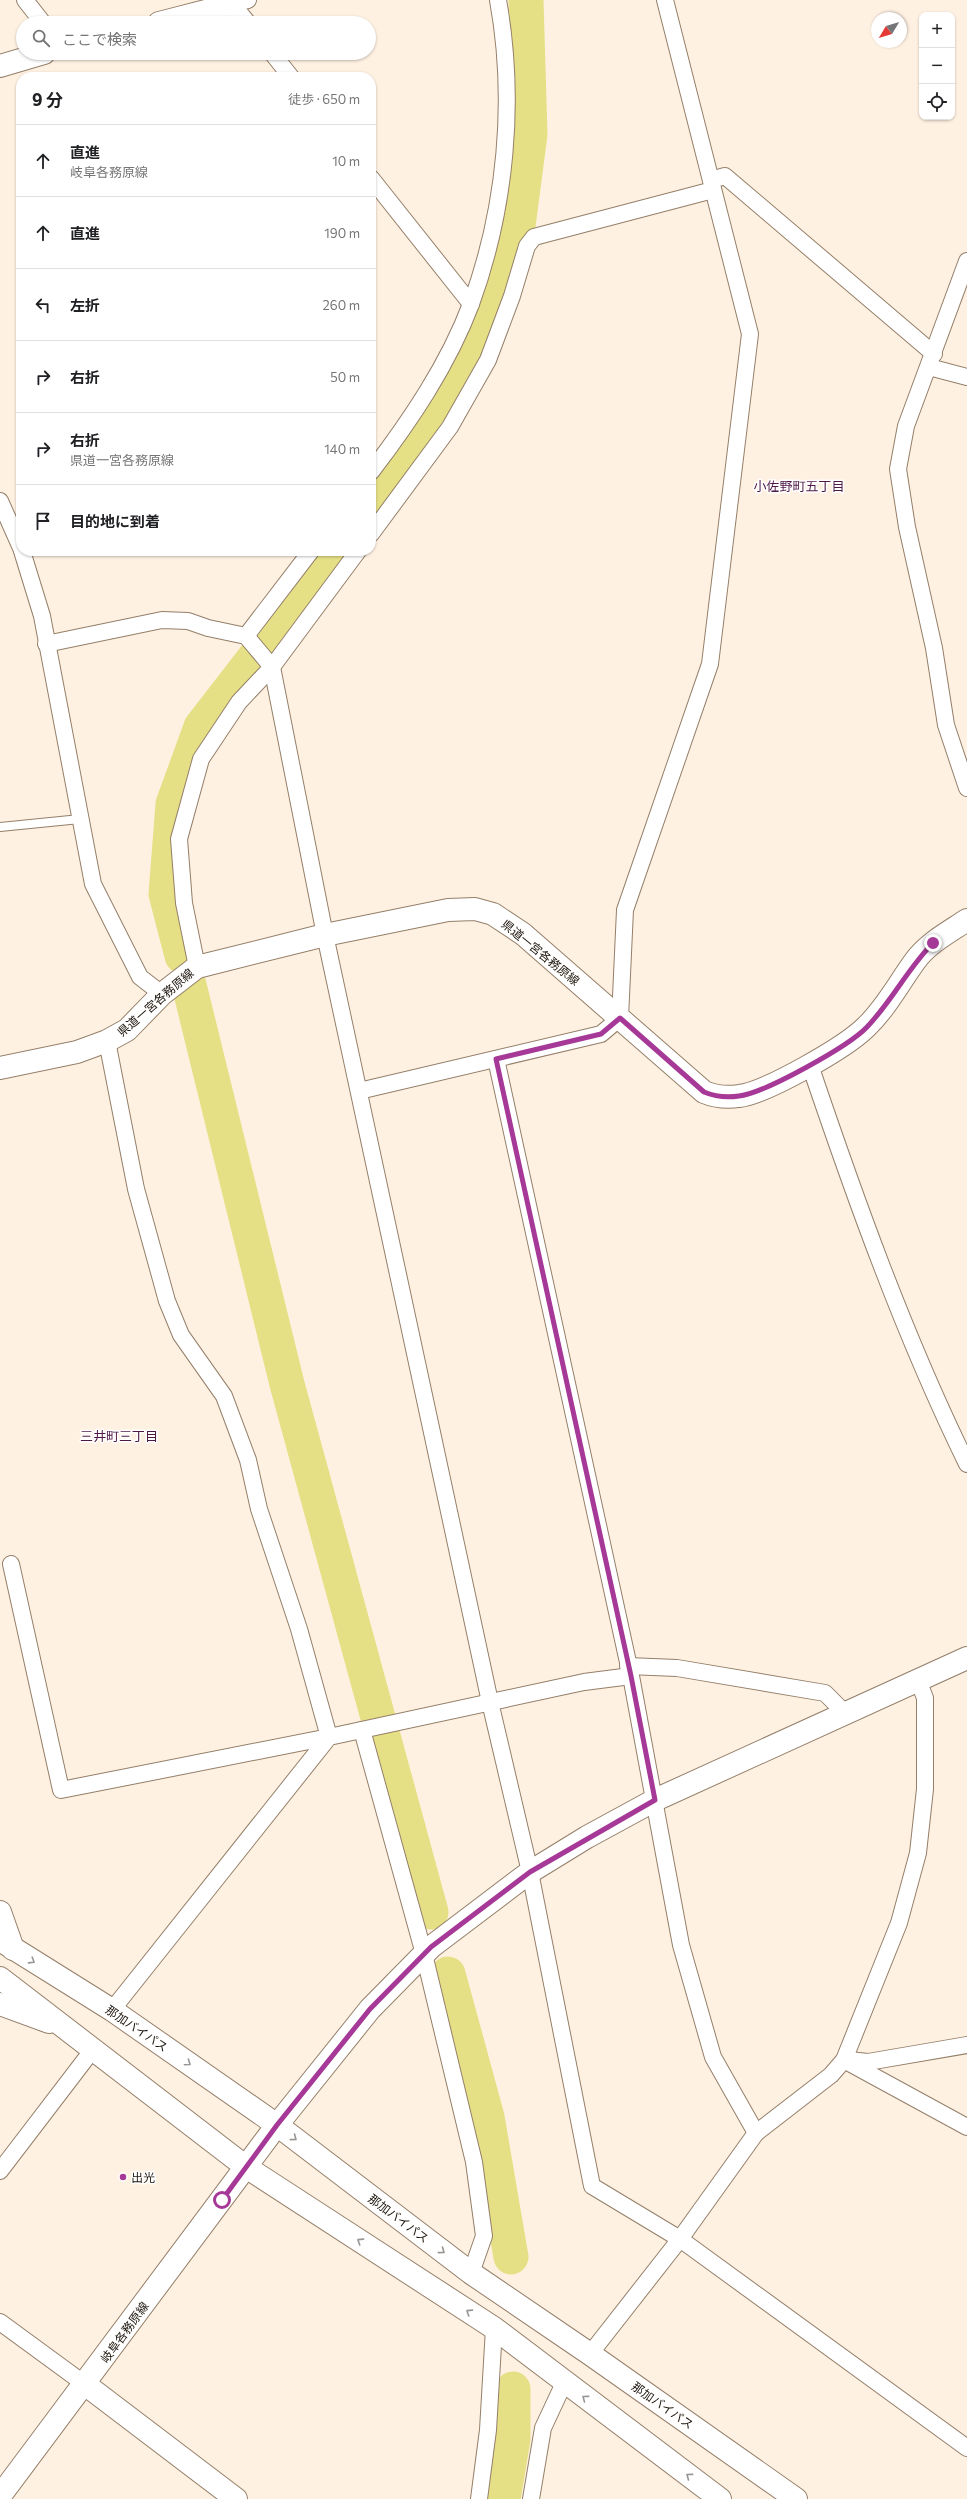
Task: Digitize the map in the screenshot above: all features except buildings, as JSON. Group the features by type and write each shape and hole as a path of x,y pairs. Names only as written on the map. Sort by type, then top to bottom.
{"main road":[{"path":"184,16 237,1"},
{"path":"0,66 20,60"},
{"name":"県道一宮各務原線","path":"0,1068 77,1052 107,1041 127,1030 162,994 196,967 325,935 448,910 474,909 493,914 523,934 704,1092 717,1097 740,1096 810,1065 866,1028 900,986 916,960 933,943 967,920"},
{"name":"岐阜各務原線","path":"0,2496 86,2385 277,2125 370,2009 424,1954 530,1872 655,1800 967,1658"},
{"path":"0,1912 6,1945"},
{"name":"那加バイパス","path":"6,1945 112,2010 277,2125 471,2273 590,2354 796,2499"},
{"path":"0,1978 94,2048 246,2167 494,2328 564,2383 720,2499"},
{"path":"0,2004 66,2027"},
{"path":"86,2385 236,2499"}],"street":[{"path":"25,0 38,16"},
{"path":"376,465 406,426 454,343 471,304 494,233 507,126 504,32 498,0"},
{"path":"359,1091 601,1034 620,1018 626,910 710,664 750,334 665,0"},
{"path":"237,1 244,16"},
{"path":"278,60 287,72"},
{"path":"376,527 450,427 488,360 512,296 527,246 534,237 712,185 725,176 932,360 967,377"},
{"path":"376,184 471,304"},
{"path":"967,261 932,360 906,426 898,469 907,527 934,648 946,725 967,788"},
{"path":"0,501 16,537"},
{"path":"24,556 42,616 46,644 92,884 140,978 162,994"},
{"path":"250,640 308,556"},
{"path":"196,967 184,903 179,839 200,759 239,702 354,556"},
{"path":"46,644 162,620 188,621 250,640 270,664 325,935 490,1702 530,1872 592,2186 680,2240 967,2448"},
{"path":"107,1041 136,1189 167,1301 181,1334 224,1396 248,1460 259,1509 299,1629 329,1737"},
{"path":"496,1059 630,1671 681,1945 713,2057 756,2133"},
{"path":"810,1065 878,1259 933,1395 967,1464"},
{"path":"0,1578 11,1564 61,1790 390,1725 630,1671 677,1668 825,1693 845,1714"},
{"path":"590,2354 680,2240 756,2133 831,2075 844,2060 899,1923 918,1853 925,1789 925,1698 918,1680"},
{"path":"368,1729 474,2162 484,2236 471,2273"},
{"path":"112,2010 329,1737"},
{"path":"844,2060 868,2062 967,2045"},
{"path":"0,2171 94,2048"},
{"path":"844,2060 967,2127"},
{"path":"0,2322 86,2385"},
{"path":"479,2499 488,2430 494,2328"},
{"path":"531,2499 543,2428 564,2383"}],"lane":[{"path":"0,827 80,819"}],"waterway":[{"path":"376,497 427,427 485,320 518,226 530,134 526,0"},
{"path":"182,956 166,894 173,804 201,727 333,556"},
{"path":"189,985 287,1384 431,1912"},
{"path":"448,1974 487,2117 511,2257"},
{"path":"503,2499 513,2439 513,2389"}],"place":[{"name":"出光","path":"123,2177"}],"district":[{"name":"小佐野町五丁目","path":"799,486"},
{"name":"三井町三丁目","path":"119,1436"}],"route":[{"path":"222,2200 277,2125 370,2009 431,1947 530,1872 588,1837 655,1800 631,1676 496,1059 601,1034 620,1018 704,1092 717,1097 740,1096 760,1089 810,1065 866,1028 900,986 916,960 933,943"}]}
